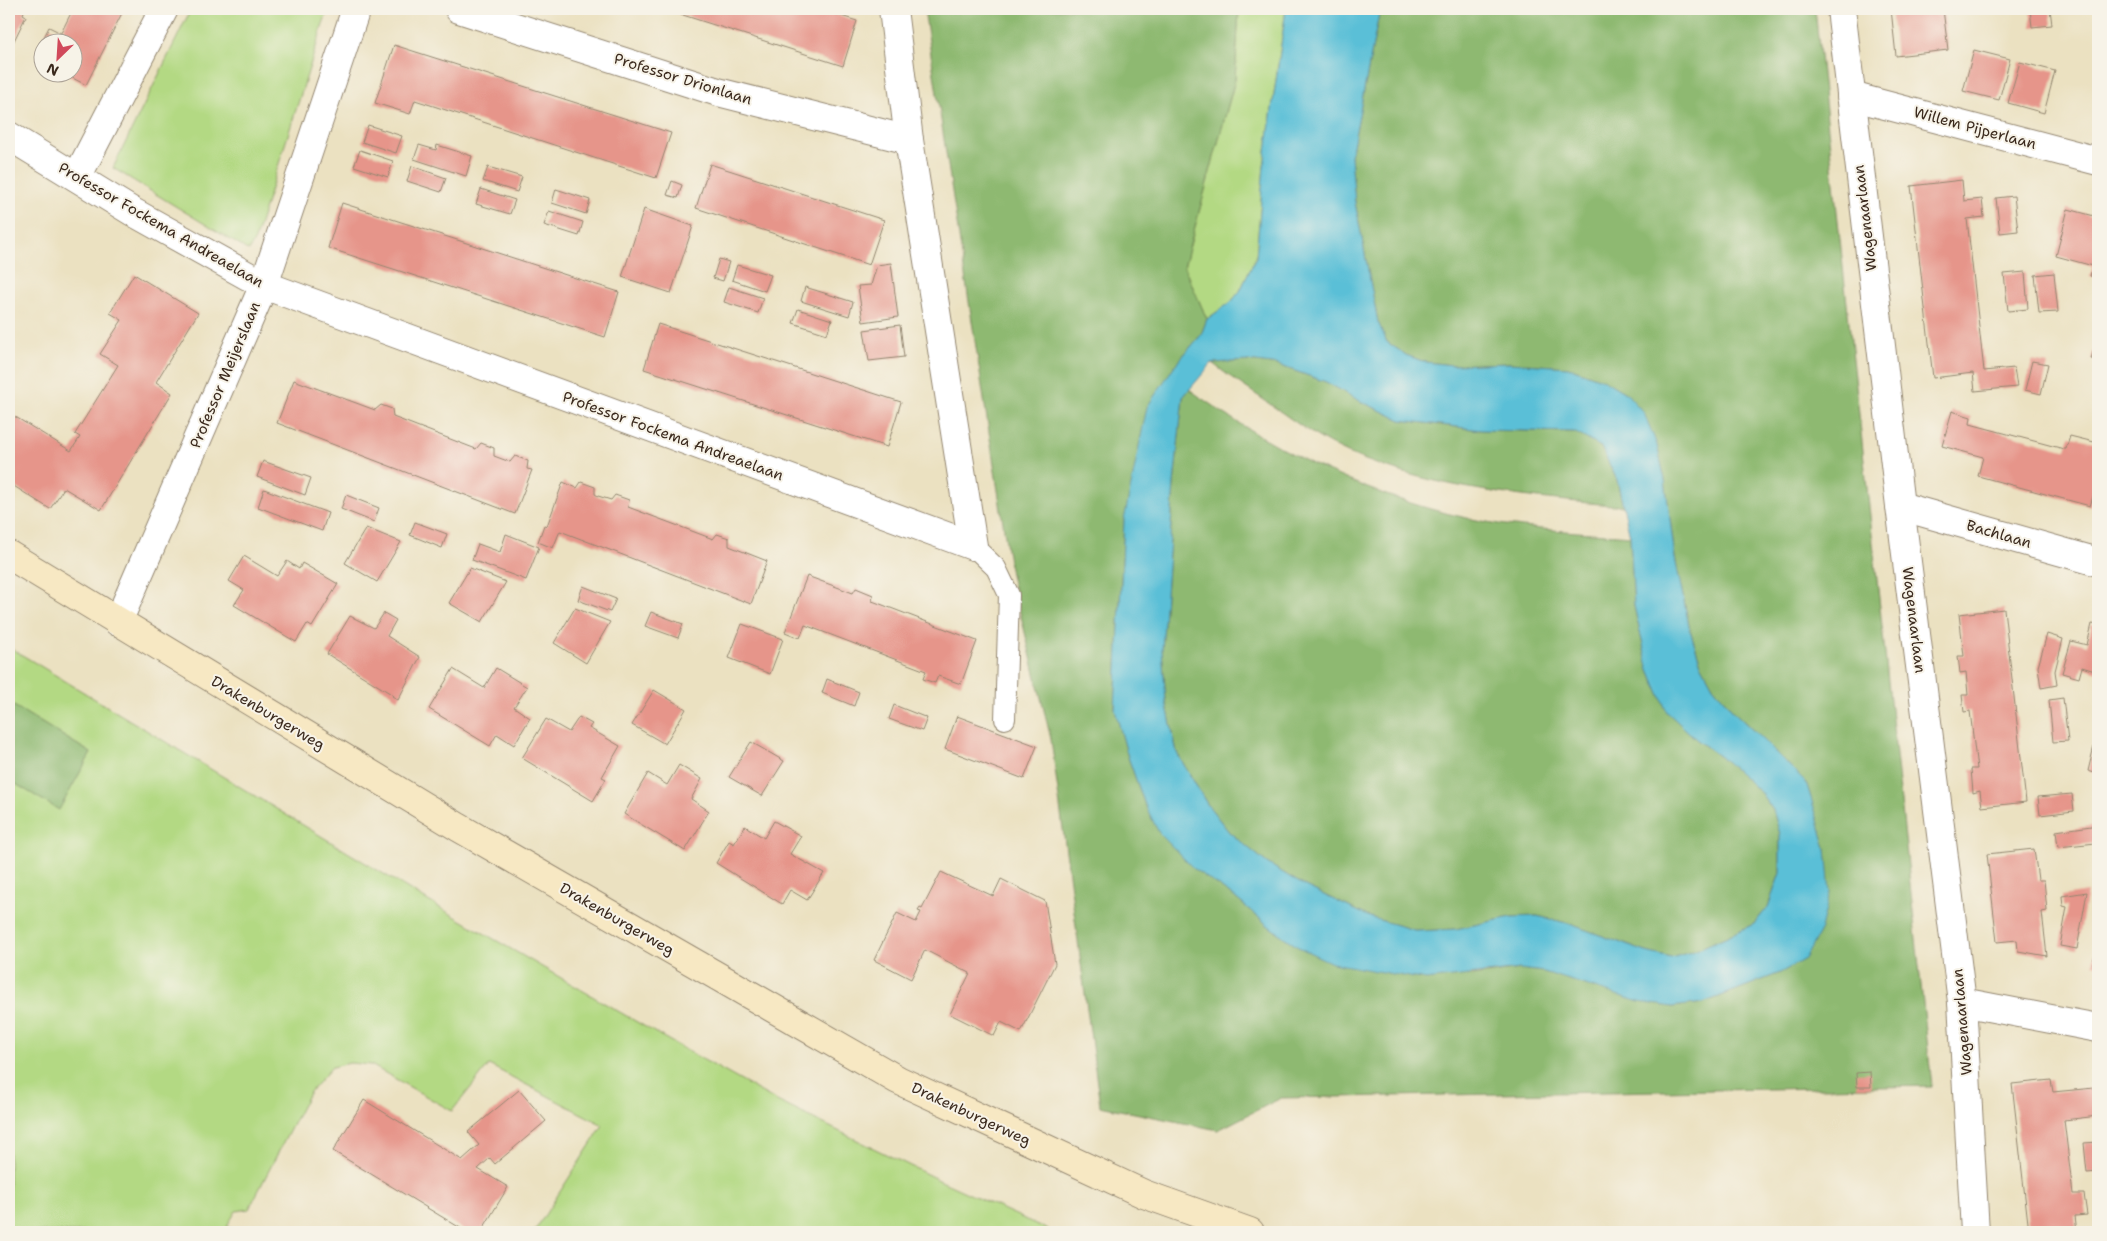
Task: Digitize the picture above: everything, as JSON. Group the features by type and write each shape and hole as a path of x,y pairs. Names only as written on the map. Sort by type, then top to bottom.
{"main road":[{"name":"Drakenburgerweg","path":"9,556 458,827 898,1080 1144,1194 1250,1232"}],"street":[{"path":"77,176 164,9"},
{"name":"Professor Meijerslaan","path":"118,622 264,285 356,9"},
{"name":"Professor Drionlaan","path":"459,9 718,92 909,140"},
{"path":"893,9 909,140 973,546"},
{"name":"Wagenaarlaan","path":"1841,9 1900,506 1962,1002 1975,1232"},
{"name":"Willem Pijperlaan","path":"1851,96 2098,161"},
{"name":"Professor Fockema Andreaelaan","path":"9,136 133,212 264,285 973,546"},
{"name":"Bachlaan","path":"1900,506 2098,562"},
{"path":"1962,1002 2098,1028"}],"lane":[{"path":"973,546 996,568 1010,595 1005,719"}],"green space":[{"path":"191,9 328,9 255,239 249,251 113,168"},
{"path":"924,9 1239,9 1235,80 1184,267 1207,319 1201,335 1175,365 1124,520 1115,709 1128,757 1145,805 1160,833 1194,869 1233,896 1270,927 1298,947 1472,976 1520,969 1544,972 1672,1007 1703,1003 1780,973 1826,849 1806,782 1734,712 1713,686 1701,664 1690,630 1675,558 1665,480 1657,445 1627,394 1604,380 1568,367 1509,363 1453,365 1425,362 1406,355 1387,342 1378,322 1355,202 1351,156 1380,9 1815,9 1932,1086 1281,1098 1218,1130 1100,1106 1051,739 1011,575"},
{"path":"1239,9 1286,9 1264,166 1256,257 1240,291 1231,302 1207,319 1184,267 1235,80"},
{"path":"1249,361 1278,365 1326,382 1360,401 1401,420 1481,430 1575,432 1601,447 1617,480 1623,506 1553,500 1483,490 1414,476 1381,466 1328,443 1212,363"},
{"path":"1189,389 1257,434 1293,454 1330,472 1408,502 1447,513 1505,525 1630,536 1634,606 1648,667 1667,711 1696,739 1727,762 1760,792 1773,810 1780,834 1780,873 1768,907 1754,924 1694,951 1671,958 1646,952 1567,923 1537,916 1511,917 1456,929 1418,931 1372,918 1303,885 1267,863 1229,832 1207,804 1177,753 1166,701 1162,650 1174,484 1183,397"},
{"path":"9,647 430,902 777,1101 941,1181 1053,1232 534,1232 603,1125 489,1065 452,1111 371,1065 350,1063 332,1067 309,1093 249,1209 236,1211 227,1226 237,1232 9,1232 9,780 59,809 91,753 9,703"},
{"path":"9,703 91,753 59,810 9,780"}],"water":[{"path":"1286,9 1380,9 1351,156 1355,202 1378,322 1387,342 1406,355 1425,362 1453,365 1509,363 1568,367 1604,380 1627,394 1644,413 1657,445 1665,480 1675,558 1690,630 1701,664 1713,686 1734,712 1806,782 1817,817 1826,849 1830,892 1821,929 1805,959 1780,973 1703,1003 1672,1007 1639,1002 1544,972 1520,969 1426,980 1332,963 1298,947 1270,927 1233,896 1194,869 1159,833 1145,805 1128,757 1115,710 1124,520 1147,407 1175,365 1201,335 1207,319 1231,302 1240,291 1256,257 1264,166","holes":["1249,361 1278,365 1326,382 1360,401 1401,420 1481,430 1574,432 1601,447 1617,480 1630,536 1634,606 1648,667 1667,712 1696,739 1727,762 1760,792 1773,810 1780,834 1780,873 1768,907 1754,924 1694,951 1671,958 1646,952 1567,923 1537,916 1511,917 1456,929 1418,931 1372,918 1303,885 1267,863 1229,832 1207,804 1177,753 1166,701 1162,650 1174,484 1183,397 1212,363"]}],"building":[{"path":"9,9 25,9 23,14 26,16 11,47 9,46"},
{"path":"73,9 124,9 86,85 80,82 82,82 82,32 62,32"},
{"path":"664,9 819,9 857,21 843,66"},
{"path":"1891,9 1943,9 1948,50 1896,56"},
{"path":"2030,9 2050,9 2052,25 2032,27"},
{"path":"49,27 59,32 46,32"},
{"path":"394,45 671,133 656,178 415,100 410,114 375,103"},
{"path":"1974,50 2010,59 1999,100 1963,91"},
{"path":"2020,62 2055,71 2044,113 2008,103"},
{"path":"368,125 402,136 396,153 362,142"},
{"path":"419,145 436,150 437,145 472,156 466,176 414,159"},
{"path":"360,150 393,161 388,177 354,166"},
{"path":"710,164 884,220 869,265 696,208"},
{"path":"412,166 446,178 441,192 407,181"},
{"path":"488,167 522,177 517,192 483,181"},
{"path":"1962,180 1964,201 1982,199 1984,217 1967,219 1984,371 2014,368 2017,387 1975,391 1973,373 1933,378 1911,186"},
{"path":"672,181 682,185 678,198 667,195"},
{"path":"481,189 515,200 510,214 476,204"},
{"path":"556,189 590,200 586,214 552,203"},
{"path":"2014,196 2018,231 2000,233 1996,198"},
{"path":"342,203 619,292 605,337 328,248"},
{"path":"644,209 693,226 671,293 622,277"},
{"path":"2068,209 2098,217 2098,278 2090,276 2093,266 2056,256"},
{"path":"549,211 583,222 579,236 544,225"},
{"path":"719,259 729,262 723,281 713,278"},
{"path":"891,263 898,317 863,322 858,286 871,285 877,265"},
{"path":"737,265 771,275 765,291 732,280"},
{"path":"2025,272 2028,309 2008,311 2004,274"},
{"path":"2054,273 2058,312 2039,313 2035,275"},
{"path":"134,274 198,313 156,382 172,393 101,510 64,488 50,509 9,483 9,413 71,451 80,437 75,434 118,365 100,354 122,320 110,313"},
{"path":"729,287 763,298 758,313 724,302"},
{"path":"805,287 853,302 849,316 801,301"},
{"path":"798,309 832,320 827,334 793,323"},
{"path":"658,324 901,402 887,447 644,369"},
{"path":"900,325 904,357 869,361 864,330"},
{"path":"2096,343 2098,344 2098,360 2091,359"},
{"path":"2032,361 2048,364 2041,394 2025,390"},
{"path":"294,380 375,410 381,405 392,409 393,417 476,449 481,443 494,448 494,456 510,462 515,456 528,461 527,469 532,470 515,514 277,423"},
{"path":"1952,411 1971,417 1970,424 2064,449 2066,449 2070,436 2098,443 2098,481 2090,506 1978,476 1983,457 1942,446"},
{"path":"263,461 311,478 305,495 257,477"},
{"path":"563,482 577,488 581,482 595,487 595,494 598,496 611,500 615,495 629,500 628,507 713,539 717,534 729,538 729,546 767,561 751,604 560,531 553,548 538,542 544,525 547,526"},
{"path":"264,489 328,513 322,531 258,507"},
{"path":"346,495 379,508 374,522 341,509"},
{"path":"415,522 447,534 442,548 410,535"},
{"path":"366,528 401,542 377,582 345,563"},
{"path":"506,534 539,547 526,580 472,560 478,544 500,552"},
{"path":"244,556 277,576 287,561 299,569 302,563 338,584 312,627 307,624 296,642 234,605 244,590 229,581"},
{"path":"470,568 506,582 482,622 449,603"},
{"path":"807,576 853,593 856,588 873,595 872,601 977,641 961,684 938,676 935,683 923,679 926,671 805,625 800,638 785,632"},
{"path":"583,586 616,599 610,612 578,600"},
{"path":"575,608 610,622 586,663 554,643"},
{"path":"2004,609 2026,802 1982,807 1980,791 1973,793 1971,769 1977,769 1970,711 1964,712 1962,695 1968,695 1966,672 1960,673 1958,656 1964,656 1959,614"},
{"path":"651,612 683,624 678,638 645,626"},
{"path":"384,613 396,620 387,636 420,657 398,700 327,654 350,616 374,628"},
{"path":"742,624 783,639 770,674 729,658"},
{"path":"2092,624 2098,625 2098,672 2082,667 2079,678 2062,673 2071,641 2087,645"},
{"path":"2047,634 2063,639 2055,671 2057,685 2041,688 2038,667"},
{"path":"496,668 527,687 514,707 530,718 514,745 497,734 490,746 429,709 453,669 484,688"},
{"path":"827,679 859,692 854,706 822,693"},
{"path":"654,690 686,709 665,744 632,725"},
{"path":"2063,698 2068,741 2053,742 2049,700"},
{"path":"894,705 927,718 922,731 889,719"},
{"path":"957,716 1037,746 1024,779 945,749"},
{"path":"579,717 592,724 589,728 620,746 602,777 606,779 593,801 522,758 546,719 569,732"},
{"path":"2096,738 2098,738 2098,774 2088,771"},
{"path":"751,742 784,761 762,796 729,777"},
{"path":"679,765 702,779 691,799 709,811 685,851 624,814 648,773 667,785"},
{"path":"2072,794 2074,811 2040,815 2038,797"},
{"path":"774,821 801,836 790,854 824,873 807,900 790,890 782,904 716,863 729,841 734,844 745,826 764,838"},
{"path":"2098,825 2096,843 2058,847 2056,831"},
{"path":"2034,849 2038,880 2044,880 2047,911 2042,912 2047,956 2018,951 2017,940 1997,942 1987,854"},
{"path":"941,872 993,896 1001,879 1045,901 1055,964 1021,1032 1001,1022 994,1036 950,1014 970,973 925,950 911,979 874,960 897,913 916,922 921,912 918,911 920,908 922,909"},
{"path":"2087,892 2077,949 2060,946 2067,907 2063,906 2062,896"},
{"path":"2098,943 2098,965 2093,964"},
{"path":"1870,1072 1871,1087 1857,1087 1856,1073"},
{"path":"2098,1074 2098,1116 2064,1120 2073,1194 2084,1194 2087,1215 2075,1216 2077,1232 2029,1232 2012,1084 2051,1080 2053,1092 2094,1088 2093,1075"},
{"path":"519,1090 546,1121 495,1164 490,1158 478,1169 508,1187 481,1232 467,1232 333,1151 364,1100 462,1160 479,1145 468,1132"},
{"path":"2098,1142 2098,1172 2087,1173 2084,1143"}]}
